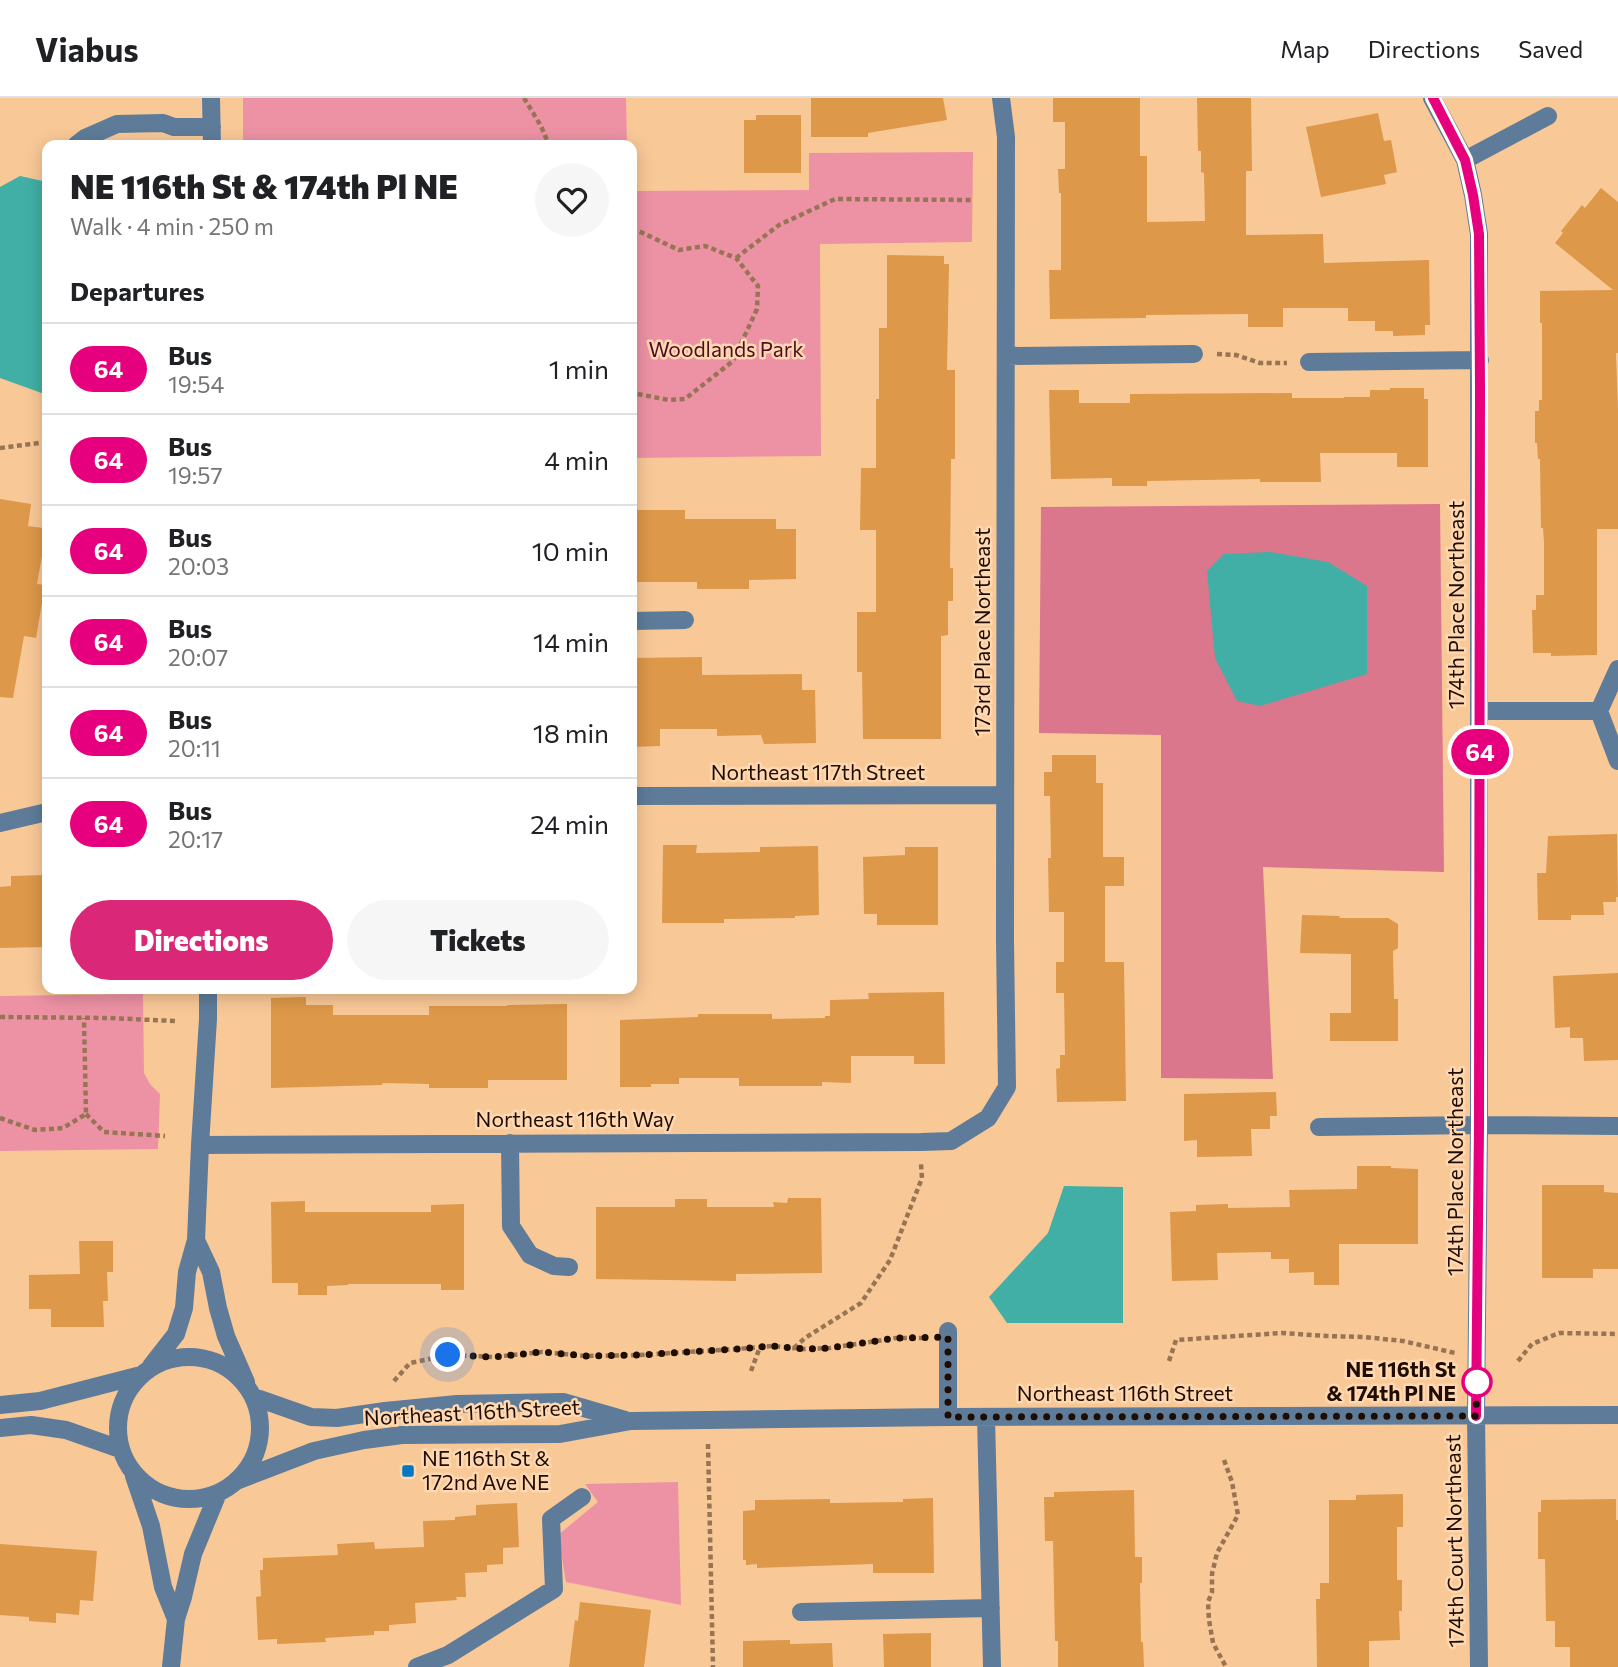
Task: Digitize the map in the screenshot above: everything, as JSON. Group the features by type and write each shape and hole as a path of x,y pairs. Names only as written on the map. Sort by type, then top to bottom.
{"street":[{"path":"82,140 117,124 163,122 212,136 212,98"},
{"name":"173rd Place Northeast","path":"951,1141 988,1118 1007,1087 1006,137 1001,98"},
{"name":"174th Place Northeast","path":"1433,98 1465,160 1479,234 1479,1125 1476,1416"},
{"path":"1465,160 1548,116"},
{"path":"1006,356 1195,354"},
{"path":"1309,362 1480,360"},
{"path":"637,621 685,620"},
{"path":"1618,669 1599,712 1618,761"},
{"path":"1480,711 1599,712"},
{"name":"Northeast 117th Street","path":"637,796 1005,795"},
{"path":"0,822 42,813"},
{"path":"176,1619 163,1587 151,1525 133,1473 120,1449 118,1422 125,1396 176,1334 184,1308 187,1272 196,1240 208,994"},
{"path":"1319,1127 1618,1126"},
{"name":"Northeast 116th Way","path":"200,1145 951,1141"},
{"path":"510,1143 511,1226 530,1255 554,1266 569,1267"},
{"path":"133,1473 151,1488 172,1497 195,1499 218,1493 236,1481 248,1468 257,1451 259,1415 226,1336 211,1272 196,1240"},
{"path":"948,1334 948,1417"},
{"path":"0,1405 67,1395 145,1372 169,1359 191,1356 214,1361 233,1372 251,1393"},
{"name":"Northeast 116th Street","path":"251,1393 312,1417 337,1418 457,1404 563,1402 631,1421"},
{"name":"Northeast 116th Street","path":"236,1481 314,1451 364,1440 402,1435 560,1434 631,1421 1618,1415"},
{"name":"174th Court Northeast","path":"1474,1667 1482,1667 1476,1416"},
{"path":"986,1417 992,1667"},
{"path":"0,1429 31,1425 66,1430 120,1449"},
{"path":"171,1667 176,1619 193,1554 218,1493"},
{"path":"417,1667 448,1655 554,1589 551,1519 582,1497"},
{"path":"801,1612 990,1608"}],"path":[{"path":"524,98 547,140"},
{"path":"736,258 779,225 835,199 974,201"},
{"path":"637,230 679,250 705,246 736,258 758,286 757,309 733,361 685,399 669,400 637,394"},
{"path":"1195,354 1236,355 1260,363 1309,362"},
{"path":"0,448 42,443"},
{"path":"0,1017 175,1021"},
{"path":"84,1018 86,1114 104,1132 165,1136"},
{"path":"0,1118 35,1130 63,1128 86,1114"},
{"path":"794,1348 860,1303 890,1260 922,1178 920,1142"},
{"path":"1169,1361 1175,1340 1282,1333 1404,1341 1444,1351"},
{"path":"1518,1361 1532,1344 1559,1333 1618,1334"},
{"path":"394,1381 410,1363 448,1355 493,1357 542,1352 586,1356 772,1346 830,1348 896,1338 948,1334"},
{"path":"751,1371 760,1347"},
{"path":"708,1421 713,1667"},
{"path":"1224,1460 1232,1482 1238,1515 1217,1553 1212,1574 1212,1592 1208,1602 1213,1643 1226,1667"}],"green space":[{"path":"243,98 626,98 627,140 243,140"},
{"name":"Woodlands Park","path":"973,152 972,242 820,244 821,456 637,458 637,191 809,190 809,153"},
{"path":"143,994 144,1073 160,1094 158,1149 0,1151 0,996"},
{"path":"678,1482 681,1605 566,1582 558,1535 598,1502 585,1484"}],"shaded area":[{"path":"1440,504 1444,872 1263,867 1273,1079 1161,1078 1161,735 1039,733 1041,507"}],"water":[{"path":"20,176 42,181 42,393 0,378 0,187"},
{"path":"1270,552 1328,562 1367,586 1367,674 1260,706 1237,701 1215,658 1207,571 1224,554"},
{"path":"1064,1186 1123,1187 1123,1323 1007,1323 989,1297 1048,1233"}],"building":[{"path":"811,98 943,98 947,120 868,133 868,137 811,137"},
{"path":"1053,98 1140,98 1140,156 1147,156 1147,222 1205,221 1204,173 1201,172 1201,151 1198,151 1197,98 1251,98 1252,171 1246,171 1246,235 1323,234 1324,263 1429,260 1430,325 1425,325 1425,335 1393,336 1393,331 1375,331 1375,321 1348,321 1348,308 1283,308 1283,327 1248,327 1248,314 1050,319 1049,270 1061,270 1061,193 1058,169 1065,169 1065,122 1053,122"},
{"path":"1378,113 1384,141 1391,140 1397,172 1384,175 1386,184 1321,197 1306,127"},
{"path":"756,115 801,115 801,173 744,173 744,120 756,120"},
{"path":"1601,188 1618,202 1618,529 1597,529 1597,655 1551,656 1551,653 1533,653 1532,610 1536,610 1536,595 1544,595 1540,459 1535,443 1535,411 1539,411 1539,400 1542,400 1540,291 1613,290 1555,243 1582,205 1585,208"},
{"path":"887,255 944,256 944,264 949,264 947,370 955,370 955,459 951,459 950,568 953,568 953,601 948,601 948,635 941,636 941,739 863,739 862,672 857,672 857,612 876,612 876,530 860,530 861,468 876,468 879,328 887,328"},
{"path":"1424,388 1424,399 1428,399 1428,467 1397,467 1397,453 1320,453 1321,482 1260,482 1260,479 1147,481 1147,486 1112,486 1112,478 1051,479 1049,390 1079,390 1079,403 1130,403 1130,394 1292,393 1292,398 1344,398 1370,397 1370,390"},
{"path":"0,499 31,504 28,526 42,528 42,556 37,584 42,585 42,603 36,638 24,636 13,698 0,697"},
{"path":"637,510 685,510 685,519 776,519 776,529 796,529 796,579 749,580 749,589 697,589 697,582 637,582"},
{"path":"702,657 702,675 802,674 802,690 815,690 816,743 764,744 761,735 717,736 717,729 660,729 660,746 637,747 637,658"},
{"path":"1052,755 1096,755 1096,783 1103,783 1103,857 1124,857 1124,886 1105,886 1105,962 1124,962 1126,1101 1057,1102 1056,1069 1060,1068 1060,1055 1065,1055 1064,993 1056,993 1056,962 1064,962 1064,912 1049,912 1050,796 1044,796 1044,772 1052,772"},
{"path":"1617,834 1616,902 1603,902 1604,915 1571,915 1571,920 1538,920 1537,873 1546,873 1548,836"},
{"path":"663,845 697,845 696,853 760,852 760,847 818,846 819,915 724,919 724,923 662,923"},
{"path":"905,847 938,847 938,925 877,925 877,914 864,914 863,857 905,855"},
{"path":"42,875 42,947 0,948 0,887 11,886 11,876"},
{"path":"1302,915 1388,918 1398,924 1398,948 1393,951 1394,999 1398,999 1398,1041 1330,1041 1330,1013 1351,1013 1351,954 1300,953"},
{"path":"1618,973 1618,1060 1584,1061 1583,1038 1570,1038 1570,1027 1555,1028 1553,976"},
{"path":"944,992 945,1064 914,1064 914,1056 851,1056 851,1083 822,1082 822,1086 739,1086 739,1078 679,1078 679,1084 620,1087 620,1020 698,1017 698,1014 772,1014 772,1019 825,1018 830,1016 830,1000 869,999 868,993"},
{"path":"306,997 306,1005 333,1005 333,1015 429,1015 429,1006 567,1004 567,1080 488,1080 488,1088 429,1088 429,1084 383,1083 271,1088 271,998"},
{"path":"1276,1092 1277,1116 1270,1116 1270,1129 1251,1129 1252,1156 1197,1157 1197,1140 1184,1141 1184,1094"},
{"path":"1357,1166 1418,1169 1418,1244 1339,1244 1339,1285 1314,1285 1314,1272 1289,1273 1289,1259 1271,1259 1271,1252 1217,1253 1218,1280 1172,1281 1170,1212 1196,1211 1196,1205 1228,1204 1228,1208 1290,1207 1289,1190 1357,1189"},
{"path":"1542,1185 1604,1185 1604,1192 1618,1193 1618,1269 1593,1269 1593,1278 1542,1278"},
{"path":"788,1198 821,1198 822,1273 736,1274 736,1281 596,1279 596,1207 675,1207 675,1199 707,1199 707,1207 774,1207 773,1202 787,1203"},
{"path":"305,1201 305,1212 431,1212 431,1205 464,1204 464,1290 441,1290 441,1284 348,1284 327,1286 327,1295 298,1295 298,1283 272,1283 271,1202"},
{"path":"79,1241 113,1241 113,1272 107,1272 108,1301 103,1301 104,1327 51,1327 51,1309 29,1309 29,1275 80,1274"},
{"path":"1134,1490 1135,1557 1142,1557 1141,1642 1144,1667 1058,1667 1053,1541 1045,1541 1044,1497 1054,1497 1054,1492"},
{"path":"1403,1494 1403,1527 1397,1527 1397,1580 1402,1580 1400,1640 1369,1641 1369,1667 1317,1667 1316,1599 1320,1599 1320,1583 1329,1583 1329,1500 1356,1500 1356,1495"},
{"path":"933,1498 934,1573 873,1573 873,1564 757,1568 757,1564 746,1565 746,1560 743,1560 743,1511 755,1510 755,1500 830,1499 830,1503 903,1502 903,1499"},
{"path":"1616,1499 1618,1667 1570,1667 1570,1647 1555,1647 1555,1621 1546,1621 1545,1559 1538,1559 1538,1512 1541,1512 1541,1500"},
{"path":"517,1503 519,1547 503,1548 503,1564 487,1565 487,1572 465,1573 466,1597 415,1603 416,1623 389,1625 389,1631 374,1631 374,1635 325,1638 326,1642 277,1644 277,1639 258,1640 256,1597 261,1596 260,1570 263,1570 263,1558 338,1555 337,1544 374,1542 375,1549 424,1547 423,1521 455,1520 455,1517 476,1515 476,1505"},
{"path":"0,1544 97,1551 93,1601 80,1600 79,1615 56,1613 56,1623 29,1621 29,1617 0,1615"},
{"path":"580,1602 651,1610 644,1667 569,1667"},
{"path":"931,1633 931,1667 884,1667 883,1634"},
{"path":"790,1640 790,1644 832,1643 833,1667 743,1667 743,1641"}],"bus line":[{"name":"64","path":"1433,98 1465,160 1479,234 1479,1125 1476,1416"}],"place":[{"name":"NE 116th St & 174th Pl NE","path":"1477,1382"},
{"name":"NE 116th St & 172nd Ave NE","path":"408,1471"}],"route":[{"path":"448,1355 493,1357 542,1352 586,1356 639,1355 772,1346 830,1348 896,1338 948,1337 948,1417 1476,1416 1477,1373 1477,1382"}]}
